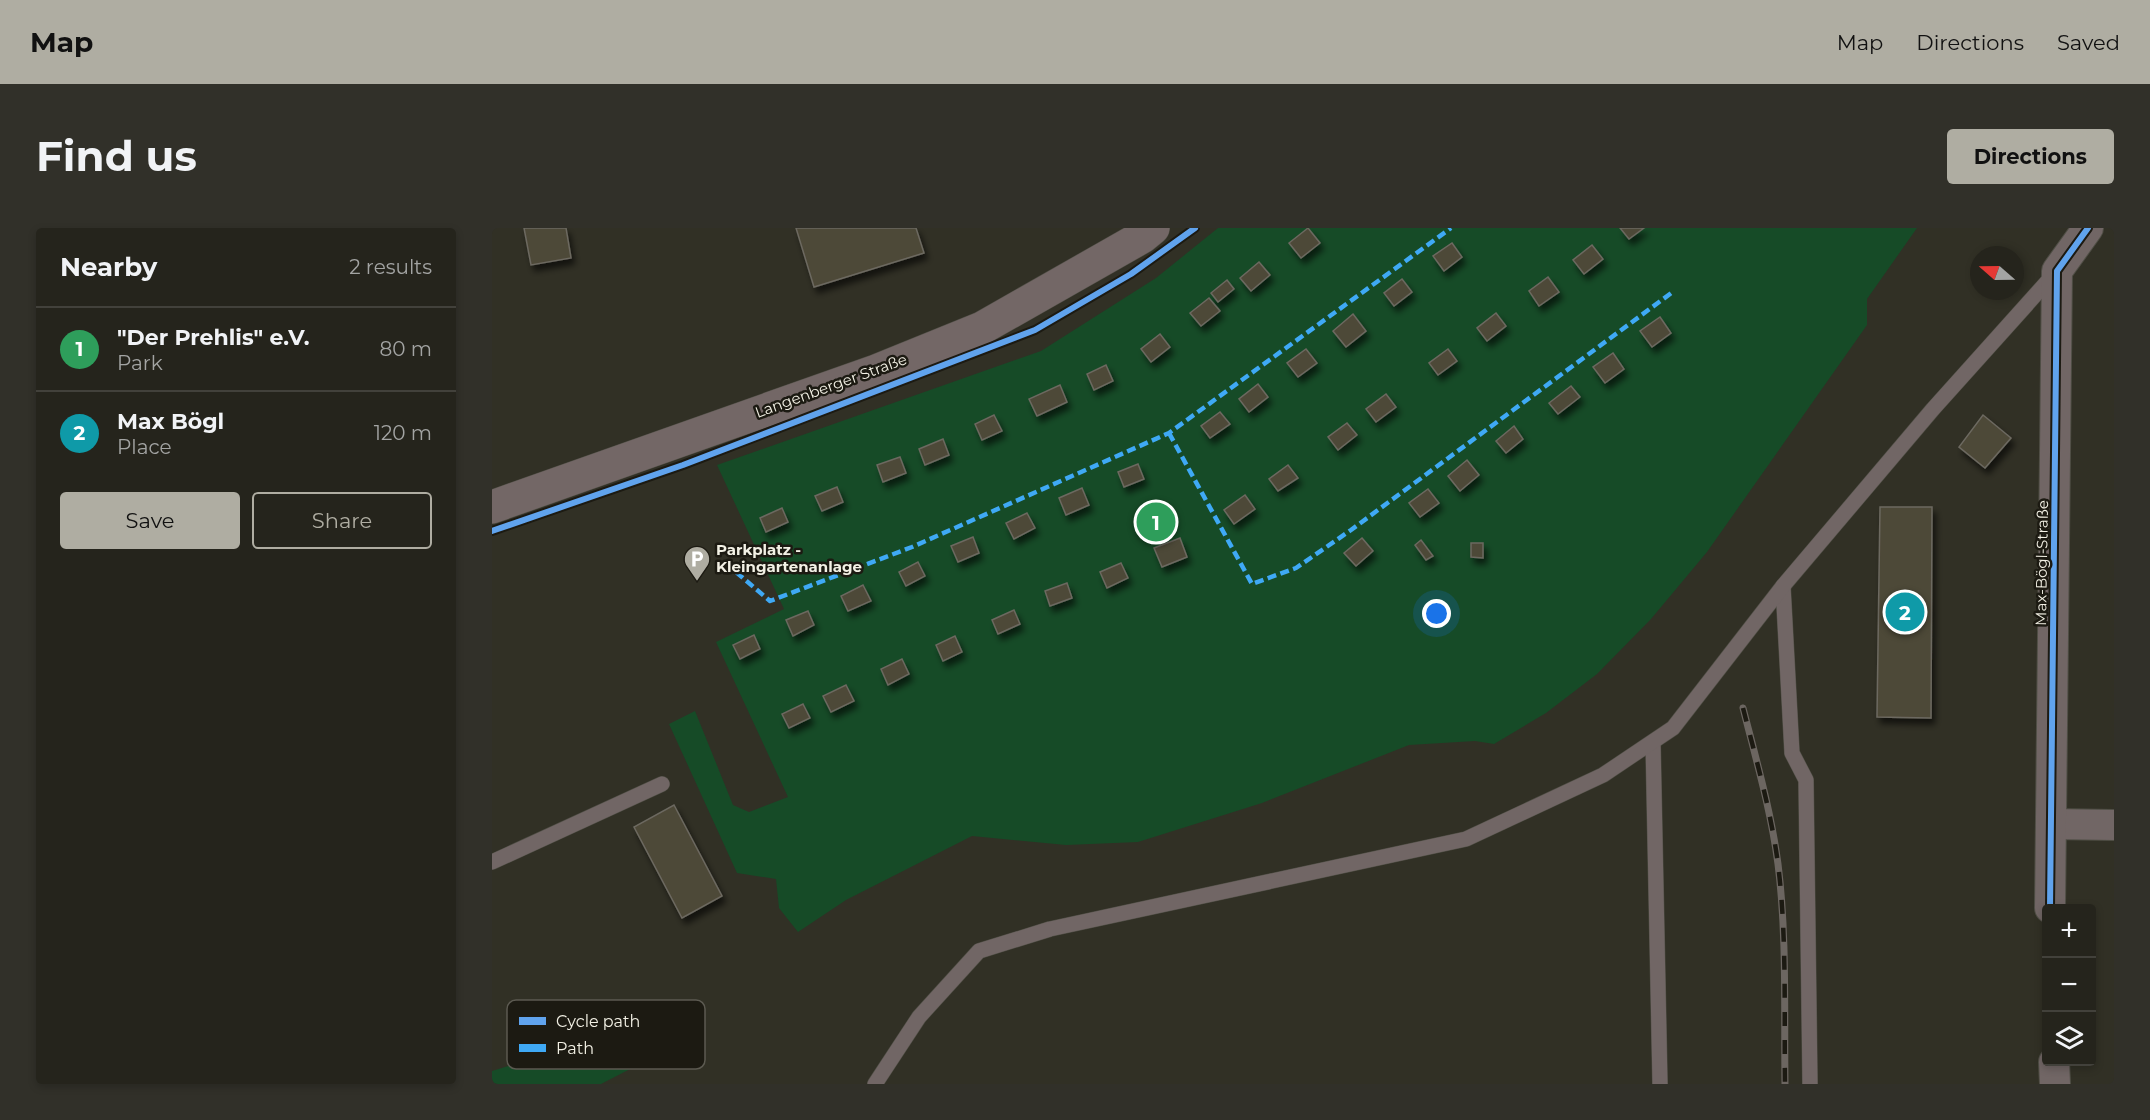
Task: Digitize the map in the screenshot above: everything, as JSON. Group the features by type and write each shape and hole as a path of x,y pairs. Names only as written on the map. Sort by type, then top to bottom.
{"main road":[{"name":"Langenberger Straße","path":"492,507 876,371 982,328 1142,237 1153,228"}],"street":[{"path":"2057,271 2088,228"},
{"name":"Max-Bögl-Straße","path":"2050,904 2057,271"},
{"path":"2052,824 2114,825"},
{"path":"2054,1066 2055,1084"}],"lane":[{"path":"875,1084 919,1017 979,951 1050,929 1466,839 1603,776 1653,742 1673,728 1783,586 1934,409 2057,271"},
{"path":"1783,586 1792,753 1806,780 1810,1084"},
{"path":"1653,742 1660,1084"},
{"path":"492,862 662,784"}],"green space":[{"path":"1218,228 1917,228 1867,299 1867,325 1707,552 1651,619 1597,674 1546,713 1494,744 1475,741 1409,745 1262,803 1138,842 1066,845 972,836 846,900 798,932 779,908 776,879 737,873 669,724 695,711 733,805 749,812 788,797 716,642 784,609 717,465 1041,351 1156,278"},
{"path":"507,1066 507,1069 630,1069 601,1084 492,1084 492,1071"}],"building":[{"path":"524,228 566,228 571,258 531,265"},
{"path":"796,228 916,228 924,253 814,287"},
{"path":"1308,228 1320,243 1301,258 1289,243"},
{"path":"1620,228 1644,228 1629,239"},
{"path":"1452,243 1462,257 1444,271 1433,256"},
{"path":"1592,245 1603,259 1584,274 1573,260"},
{"path":"1259,262 1270,275 1251,291 1240,278"},
{"path":"1548,277 1559,292 1539,306 1529,291"},
{"path":"1402,279 1412,292 1394,306 1384,293"},
{"path":"1227,280 1234,289 1218,302 1211,293"},
{"path":"1209,298 1220,311 1201,326 1190,313"},
{"path":"1496,313 1506,326 1487,341 1477,328"},
{"path":"1353,314 1366,331 1346,347 1333,331"},
{"path":"1660,317 1671,333 1652,347 1640,331"},
{"path":"1160,334 1170,347 1151,362 1141,349"},
{"path":"1306,349 1317,363 1298,377 1287,363"},
{"path":"1448,349 1457,361 1438,375 1429,363"},
{"path":"1613,353 1624,369 1605,383 1593,367"},
{"path":"1106,365 1113,381 1094,390 1087,374"},
{"path":"1258,384 1268,397 1249,412 1239,399"},
{"path":"1060,385 1067,402 1037,416 1029,399"},
{"path":"1571,386 1580,397 1558,414 1549,403"},
{"path":"1386,394 1396,407 1376,422 1366,409"},
{"path":"1220,412 1230,424 1210,438 1201,426"},
{"path":"994,415 1002,431 982,440 975,424"},
{"path":"1983,415 2011,438 1985,468 1959,447"},
{"path":"1347,423 1357,435 1338,450 1328,437"},
{"path":"1514,426 1523,439 1506,453 1496,441"},
{"path":"943,439 949,455 925,465 919,449"},
{"path":"900,457 906,473 883,482 877,465"},
{"path":"1467,460 1479,475 1460,491 1448,476"},
{"path":"1138,464 1144,479 1124,487 1118,472"},
{"path":"1288,465 1298,478 1278,491 1269,479"},
{"path":"837,487 843,502 822,511 815,496"},
{"path":"1082,488 1089,505 1066,515 1059,498"},
{"path":"1428,489 1439,503 1420,517 1409,503"},
{"path":"1245,495 1255,509 1234,524 1224,510"},
{"path":"1880,507 1932,507 1931,718 1877,717"},
{"path":"782,508 788,522 766,532 760,518"},
{"path":"1027,513 1035,528 1014,539 1006,523"},
{"path":"973,537 979,553 958,562 951,546"},
{"path":"1180,538 1187,557 1162,567 1154,548"},
{"path":"1362,538 1373,551 1356,566 1344,553"},
{"path":"1421,540 1433,556 1426,560 1415,545"},
{"path":"1471,543 1483,543 1483,558 1471,557"},
{"path":"918,562 925,576 906,586 899,572"},
{"path":"1121,563 1128,578 1107,588 1100,572"},
{"path":"1067,583 1072,598 1050,606 1045,591"},
{"path":"863,585 871,601 848,611 841,596"},
{"path":"1014,610 1020,624 998,634 992,620"},
{"path":"808,611 814,625 793,636 786,620"},
{"path":"754,635 760,649 740,659 733,645"},
{"path":"955,636 962,652 943,661 936,645"},
{"path":"902,659 909,674 888,685 881,669"},
{"path":"846,685 854,701 831,712 823,696"},
{"path":"803,704 810,718 789,728 782,714"},
{"path":"674,805 722,896 682,918 634,827"}],"railway":[{"path":"1743,708 1767,805 1778,864 1784,946 1785,1084"}],"marked path":[{"path":"736,572 770,601 912,547 1169,433 1451,228"},
{"path":"1169,433 1252,584 1296,568 1351,530 1674,291"}],"cycle path":[{"path":"492,531 683,465 1035,330 1131,274 1195,228"},
{"path":"2050,904 2057,271 2088,228"}],"place":[{"name":"\"Der Prehlis\" e.V.","path":"1156,522"},
{"name":"Parkplatz - Kleingartenanlage","path":"697,582"},
{"name":"Max Bögl","path":"1905,612"}]}
